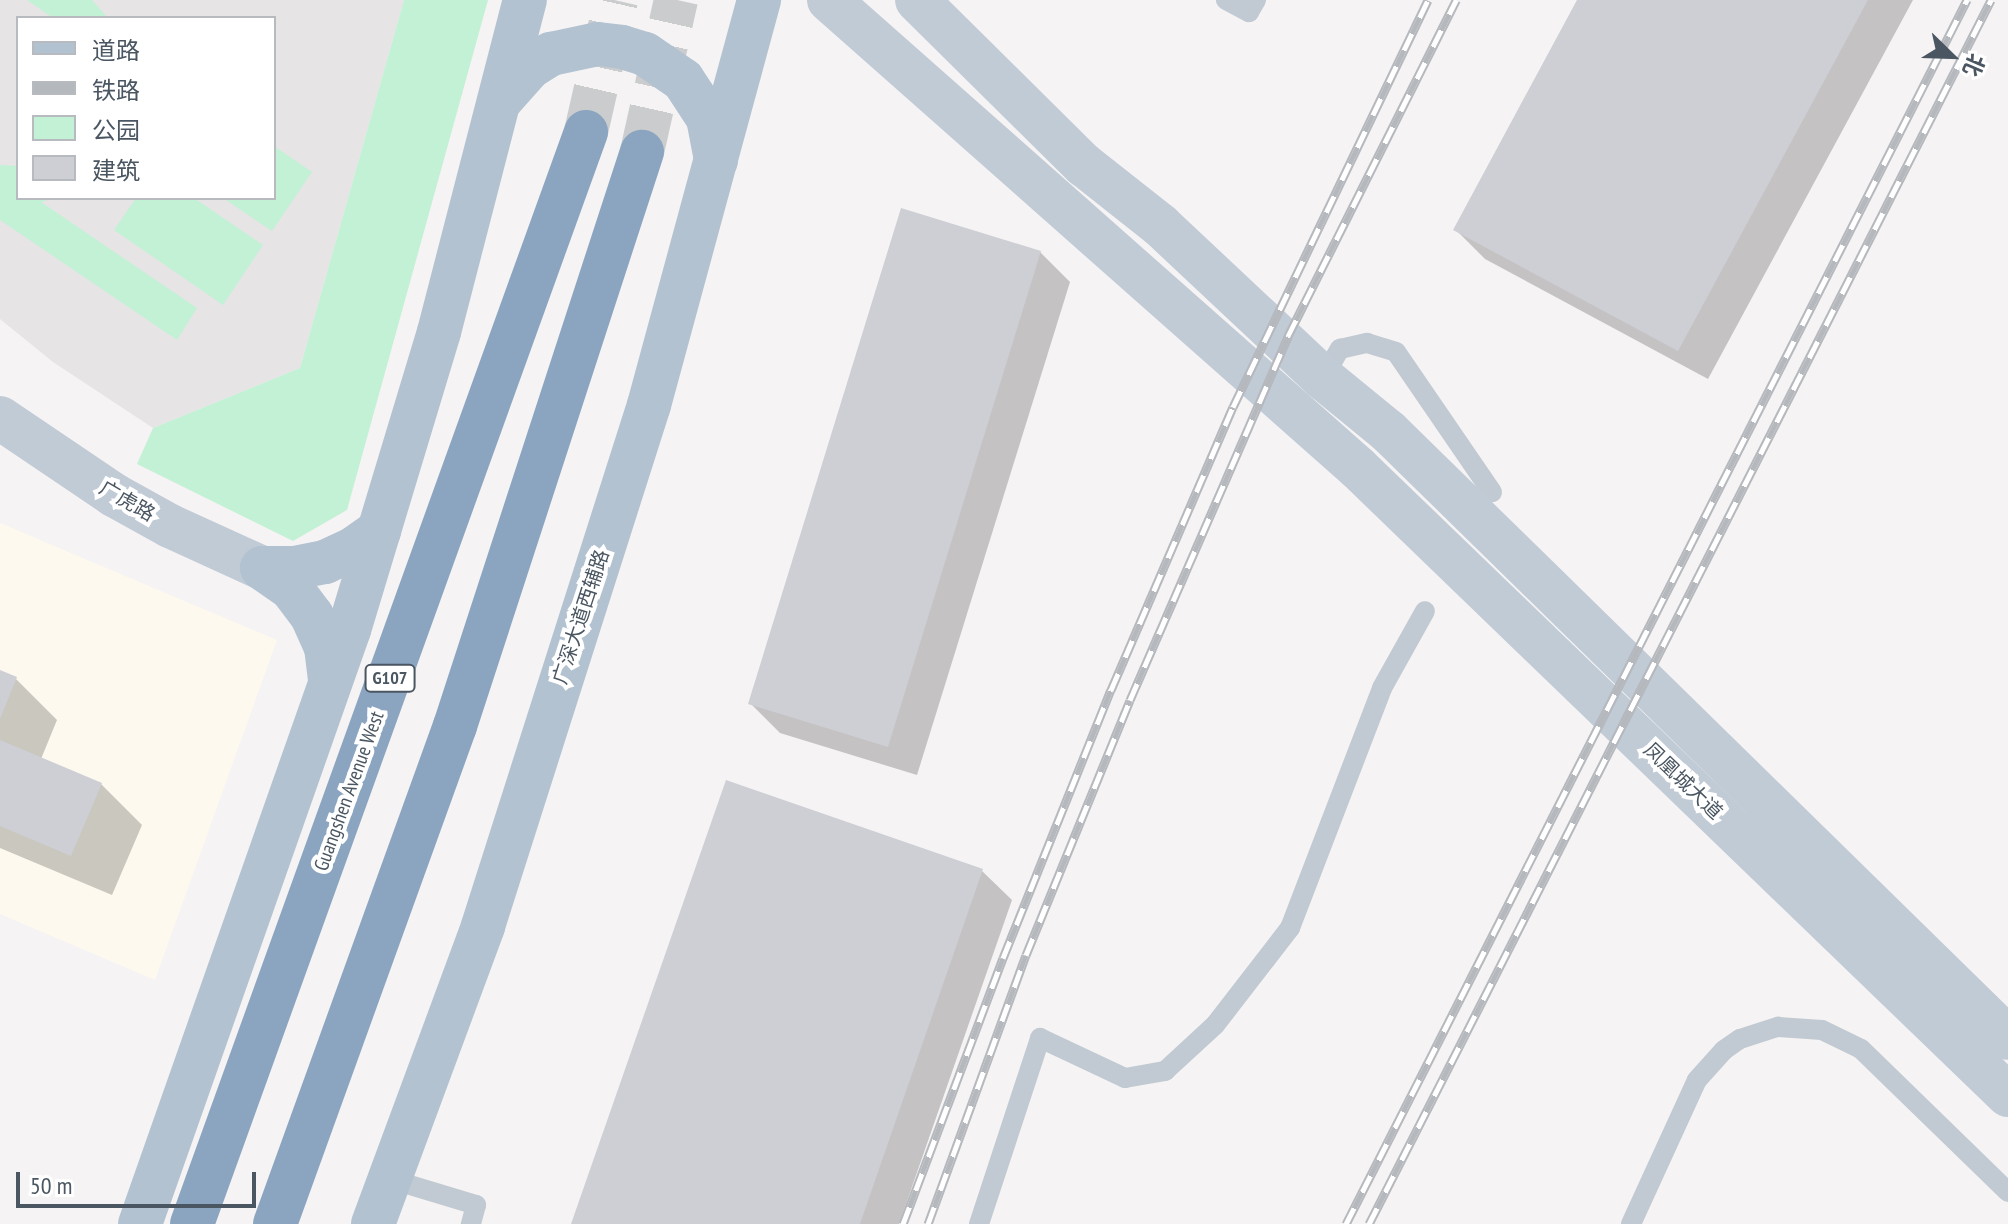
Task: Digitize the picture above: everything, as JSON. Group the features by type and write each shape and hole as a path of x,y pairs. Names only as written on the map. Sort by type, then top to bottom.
{"highway":[{"name":"Guangshen Avenue West","path":"192,1224 586,132"},
{"path":"275,1224 455,726 642,152"}],"main road":[{"path":"140,1224 330,682 379,531 439,332 525,0"},
{"name":"广深大道西辅路","path":"373,1224 492,897 649,405 759,0"},
{"name":"凤凰城大道","path":"829,0 1358,468 2008,1095"},
{"path":"917,0 1084,165 1160,225 1323,378 1389,432 2008,1038"},
{"path":"498,103 521,75 551,54 598,44 622,47 666,65 690,89 708,118 716,163"},
{"name":"广虎路","path":"0,418 114,495 170,526 262,568"},
{"path":"262,568 294,568 325,562 353,549 379,531"},
{"path":"262,568 291,588 312,616 326,647 330,682"}],"lane":[{"path":"1226,0 1249,12 1256,0"},
{"path":"1323,378 1340,349 1367,343 1396,352 1492,492"},
{"path":"979,1224 1040,1038 1125,1078 1165,1071 1215,1025 1290,928 1382,688 1425,611"},
{"path":"1631,1224 1697,1080 1732,1045 1759,1031 1778,1027 1822,1030 1861,1049 2008,1192"},
{"path":"390,1179 476,1205 471,1224"}],"shaded area":[{"path":"0,0 404,0 300,368 153,428 53,362 0,319"},
{"path":"0,523 277,640 155,980 0,914"}],"green space":[{"path":"27,0 92,0 106,16 50,16"},
{"path":"404,0 488,0 347,510 293,541 137,464 153,428 300,368"},
{"path":"276,147 312,172 272,231 226,200 276,200"},
{"path":"0,165 16,166 16,200 48,200 41,202 197,308 177,340 0,220"},
{"path":"135,200 197,200 263,245 223,305 114,230"}],"building":[{"path":"1577,0 1868,0 1678,351 1453,230"},
{"path":"901,208 1041,251 888,747 748,704"},
{"path":"0,670 17,677 0,719"},
{"path":"0,740 102,783 71,856 0,826"},
{"path":"726,780 983,869 860,1224 571,1224"}],"tunnel":[{"path":"586,132 616,0"},
{"path":"642,152 676,0"}],"railway":[{"path":"903,1224 1003,958 1111,690 1233,407 1428,0"},
{"path":"928,1224 1026,955 1130,700 1288,336 1456,0"},
{"path":"1346,1224 1967,0"},
{"path":"1369,1224 1991,0"}]}
